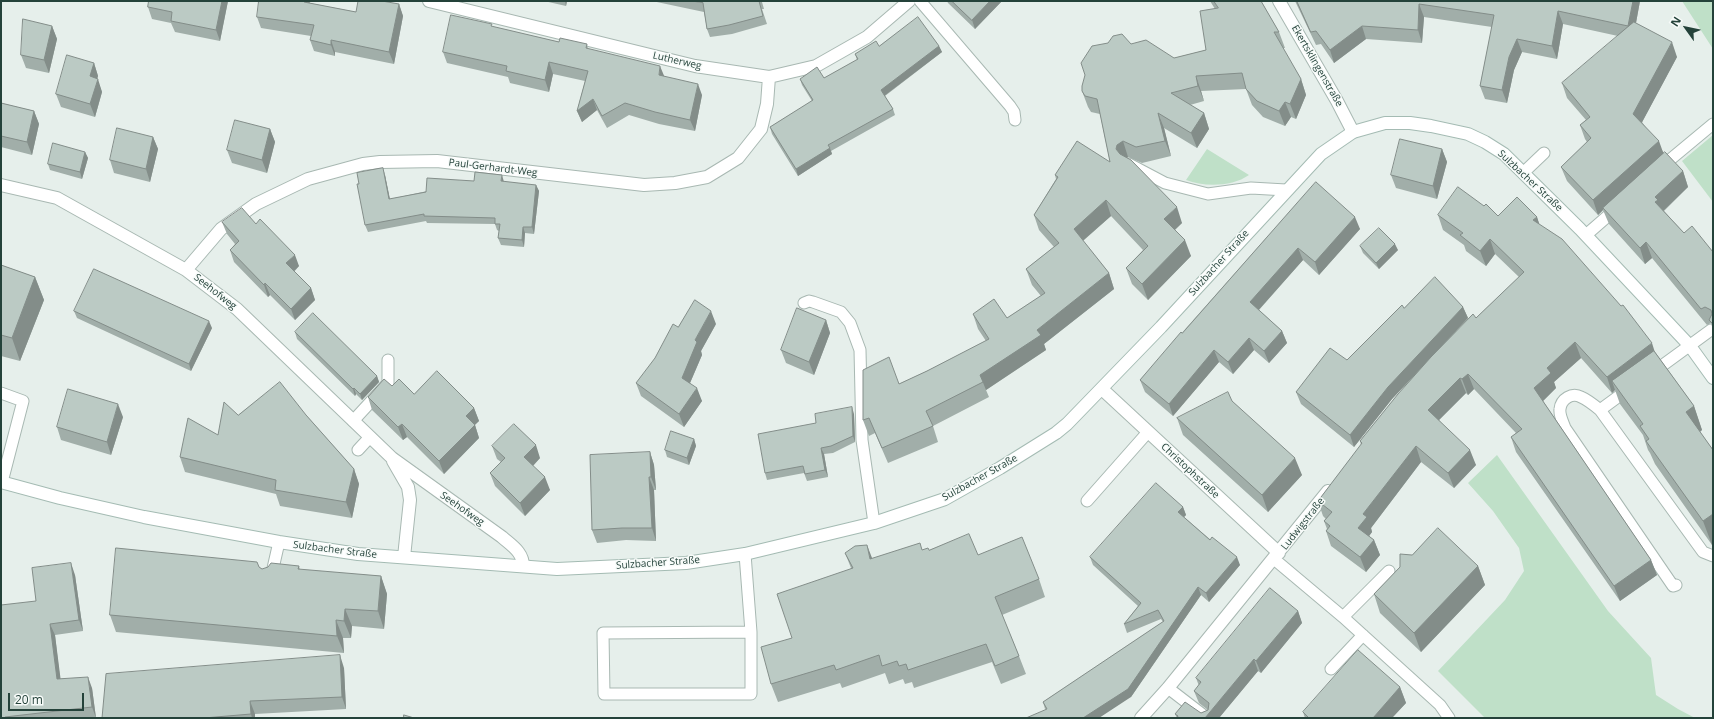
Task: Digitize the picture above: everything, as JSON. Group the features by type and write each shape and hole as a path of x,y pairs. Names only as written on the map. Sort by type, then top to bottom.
{"street":[{"name":"Lutherweg","path":"429,1 694,66 770,77 816,66 867,37 909,1"},
{"name":"Ekertsklingenstraße","path":"1279,1 1334,95 1353,132"},
{"name":"Paul-Gerhardt-Weg","path":"186,270 222,229 256,204 308,180 363,164 380,162 436,161 644,185 675,183 707,177 738,158 761,129 767,104 770,77"},
{"name":"Sulzbacher Straße","path":"1,482 60,498 144,517 279,542 358,554 557,569 686,563 745,554 874,523 944,499 1000,468 1056,433 1102,389 1161,327 1286,190 1321,154 1353,132 1385,123 1410,123 1468,134 1485,142 1504,154 1586,235 1690,346 1713,378"},
{"name":"Seehofweg","path":"1,185 57,198 186,270 237,309 392,458 502,537 518,551 523,558 523,566"},
{"name":"Christophstraße","path":"1102,389 1277,556"},
{"name":"Seehofweg","path":"392,458 408,487 410,500 404,557"},
{"name":"Ludwigstraße","path":"1141,718 1168,688 1277,556 1335,483"}],"lane":[{"path":"920,1 1010,106 1014,112 1015,120"},
{"path":"1652,176 1713,124"},
{"path":"1523,173 1544,153"},
{"path":"1129,164 1165,183 1208,194 1251,188 1286,190"},
{"path":"1586,235 1623,202"},
{"path":"804,303 809,301 841,312 850,323 860,350 862,440 874,523"},
{"path":"1600,410 1711,330"},
{"path":"353,421 388,383 388,360"},
{"path":"1,393 24,401 1,482"},
{"path":"1676,585 1673,586 1614,492 1565,428 1560,410 1562,403 1567,397 1574,395 1581,396 1600,410 1703,552 1713,556"},
{"path":"1088,501 1148,432"},
{"path":"358,450 370,437"},
{"path":"270,580 279,542"},
{"path":"745,554 751,632 751,694 604,694 603,633 751,632"},
{"path":"1277,556 1440,705 1450,718"},
{"path":"1343,617 1389,571"},
{"path":"1331,669 1363,635"},
{"path":"1168,688 1207,718"}],"green space":[{"path":"1682,1 1713,1 1713,49"},
{"path":"1713,135 1713,202 1682,161"},
{"path":"1207,149 1249,175 1235,182 1218,185 1201,184 1186,180"},
{"path":"1497,455 1608,611 1651,658 1656,695 1695,718 1485,718 1438,671 1505,600 1524,571 1519,548 1493,511 1468,483"}],"building":[{"path":"149,1 222,1 216,30 171,21 172,12 148,7"},
{"path":"259,1 304,1 356,12 358,1 382,1 399,4 389,52 331,40 331,45 310,40 314,25 257,17"},
{"path":"692,1 759,1 763,16 707,29 703,3"},
{"path":"952,1 990,1 972,20"},
{"path":"1214,1 1261,1 1279,32 1274,32 1301,79 1290,104 1285,102 1279,111 1257,101 1246,89 1242,73 1196,76 1198,86 1171,93 1204,113 1191,133 1158,113 1165,141 1136,147 1123,141 1117,145 1116,149 1120,154 1131,160 1177,207 1164,219 1185,240 1142,284 1126,268 1148,246 1106,200 1074,229 1109,273 1037,330 1041,335 980,375 983,382 926,411 933,426 882,448 869,418 863,420 863,370 889,357 899,384 989,339 973,314 994,299 1007,318 1045,293 1026,269 1059,243 1034,215 1058,177 1055,175 1077,141 1110,162 1097,99 1085,96 1082,91 1085,75 1081,63 1092,46 1108,43 1113,36 1122,34 1131,44 1146,40 1174,58 1206,50 1200,11 1218,8"},
{"path":"1297,1 1633,1 1628,26 1558,11 1552,46 1517,39 1509,57 1502,90 1480,86 1494,15 1419,4 1418,30 1362,26 1330,50 1316,31 1311,32"},
{"path":"451,15 492,24 491,26 559,42 560,38 587,44 586,48 660,66 659,75 698,84 690,120 625,103 602,116 593,99 577,111 588,71 549,62 545,80 506,71 507,66 443,52"},
{"path":"918,17 939,46 881,90 893,109 828,145 830,148 796,169 770,127 813,100 800,79 817,67 824,78 858,59 855,54 876,41 879,46"},
{"path":"23,19 52,26 44,60 21,55"},
{"path":"1634,22 1672,42 1633,114 1659,141 1593,200 1561,167 1591,138 1580,125 1590,117 1562,83"},
{"path":"67,55 94,63 90,76 98,79 90,104 56,94"},
{"path":"1,103 34,111 27,142 1,136"},
{"path":"235,120 270,129 262,160 227,150"},
{"path":"117,128 153,137 146,169 110,160"},
{"path":"1400,139 1442,149 1433,186 1391,175"},
{"path":"53,143 85,152 80,172 48,164"},
{"path":"1665,152 1683,171 1655,197 1658,200 1655,202 1684,233 1692,226 1713,252 1713,324 1709,320 1712,314 1711,310 1705,307 1701,309 1646,242 1640,248 1603,208"},
{"path":"383,168 389,199 426,192 427,178 474,181 475,172 502,175 501,181 536,185 532,227 523,227 522,240 498,238 500,224 495,224 495,218 424,216 424,214 365,225 357,184 359,184 357,173"},
{"path":"1316,182 1355,217 1315,262 1298,248 1250,302 1282,331 1264,351 1249,338 1228,362 1214,350 1169,404 1140,380 1181,332 1182,333"},
{"path":"1458,187 1484,206 1486,204 1498,216 1517,197 1537,217 1533,220 1562,239 1621,306 1623,305 1652,343 1607,377 1575,342 1547,368 1551,373 1534,388 1651,560 1614,586 1511,437 1522,429 1468,374 1462,379 1460,378 1428,410 1470,450 1448,473 1416,446 1363,514 1367,517 1358,528 1374,540 1360,557 1326,531 1330,526 1324,521 1332,512 1318,501 1362,443 1360,441 1398,394 1431,357 1473,314 1476,318 1524,272 1490,239 1480,251 1460,235 1463,233 1438,215"},
{"path":"242,208 256,224 260,219 295,255 286,263 311,288 291,309 265,283 264,285 230,250 239,241 222,222"},
{"path":"1379,228 1395,244 1376,263 1360,246"},
{"path":"1,265 35,277 12,338 1,335"},
{"path":"94,269 209,321 189,364 74,311"},
{"path":"1435,277 1463,307 1388,387 1350,435 1296,392 1330,348 1347,360 1402,305 1404,308"},
{"path":"695,300 711,311 695,340 697,342 682,378 697,388 679,414 636,383 655,358 673,324 678,327"},
{"path":"797,308 826,320 809,362 781,350"},
{"path":"313,313 377,376 360,394 354,388 353,389 295,332"},
{"path":"1654,351 1694,406 1686,412 1713,450 1713,514 1703,521 1646,441 1649,439 1640,426 1643,424 1612,381"},
{"path":"437,371 474,408 466,416 475,425 439,461 402,424 398,427 368,397 384,379 392,386 399,379 414,394"},
{"path":"280,382 306,415 354,469 346,502 275,490 276,480 180,457 188,418 218,435 224,402 238,415"},
{"path":"68,389 118,404 107,442 57,427"},
{"path":"1228,392 1232,401 1295,458 1262,495 1177,418"},
{"path":"852,407 853,436 831,446 821,448 825,470 805,474 803,466 765,473 758,434 816,423 815,414"},
{"path":"514,424 536,445 524,457 545,477 520,503 490,473 505,458 492,446"},
{"path":"671,431 694,439 687,458 665,450"},
{"path":"650,452 651,477 649,477 652,528 592,530 590,455"},
{"path":"1156,483 1183,507 1178,512 1210,540 1212,537 1237,557 1206,593 1198,587 1128,689 1083,718 1026,718 1047,709 1043,702 1164,621 1158,610 1124,624 1141,603 1090,557"},
{"path":"1438,528 1478,566 1414,633 1374,594 1400,567 1400,554 1412,555"},
{"path":"969,534 978,555 1022,537 1039,579 995,597 1019,656 995,666 986,644 908,670 906,664 899,666 897,661 882,666 879,655 836,670 834,665 771,684 761,647 792,638 777,594 853,568 845,553 855,546 867,545 870,559 920,543 922,550 928,548 929,550"},
{"path":"116,548 257,562 259,567 262,569 268,567 271,563 299,566 298,569 381,576 378,611 345,609 344,621 336,620 337,636 110,615"},
{"path":"71,563 79,620 50,624 57,679 88,677 92,707 1,718 1,605 36,601 32,568"},
{"path":"1270,588 1298,611 1256,661 1254,659 1205,718 1177,718 1178,716 1175,714 1185,702 1201,713 1208,710 1209,703 1194,691 1201,682 1196,678"},
{"path":"1358,650 1400,687 1373,718 1309,718 1303,712"},
{"path":"340,655 342,697 250,701 251,714 204,718 102,718 106,674"},
{"path":"404,715 414,718 404,718"}]}
